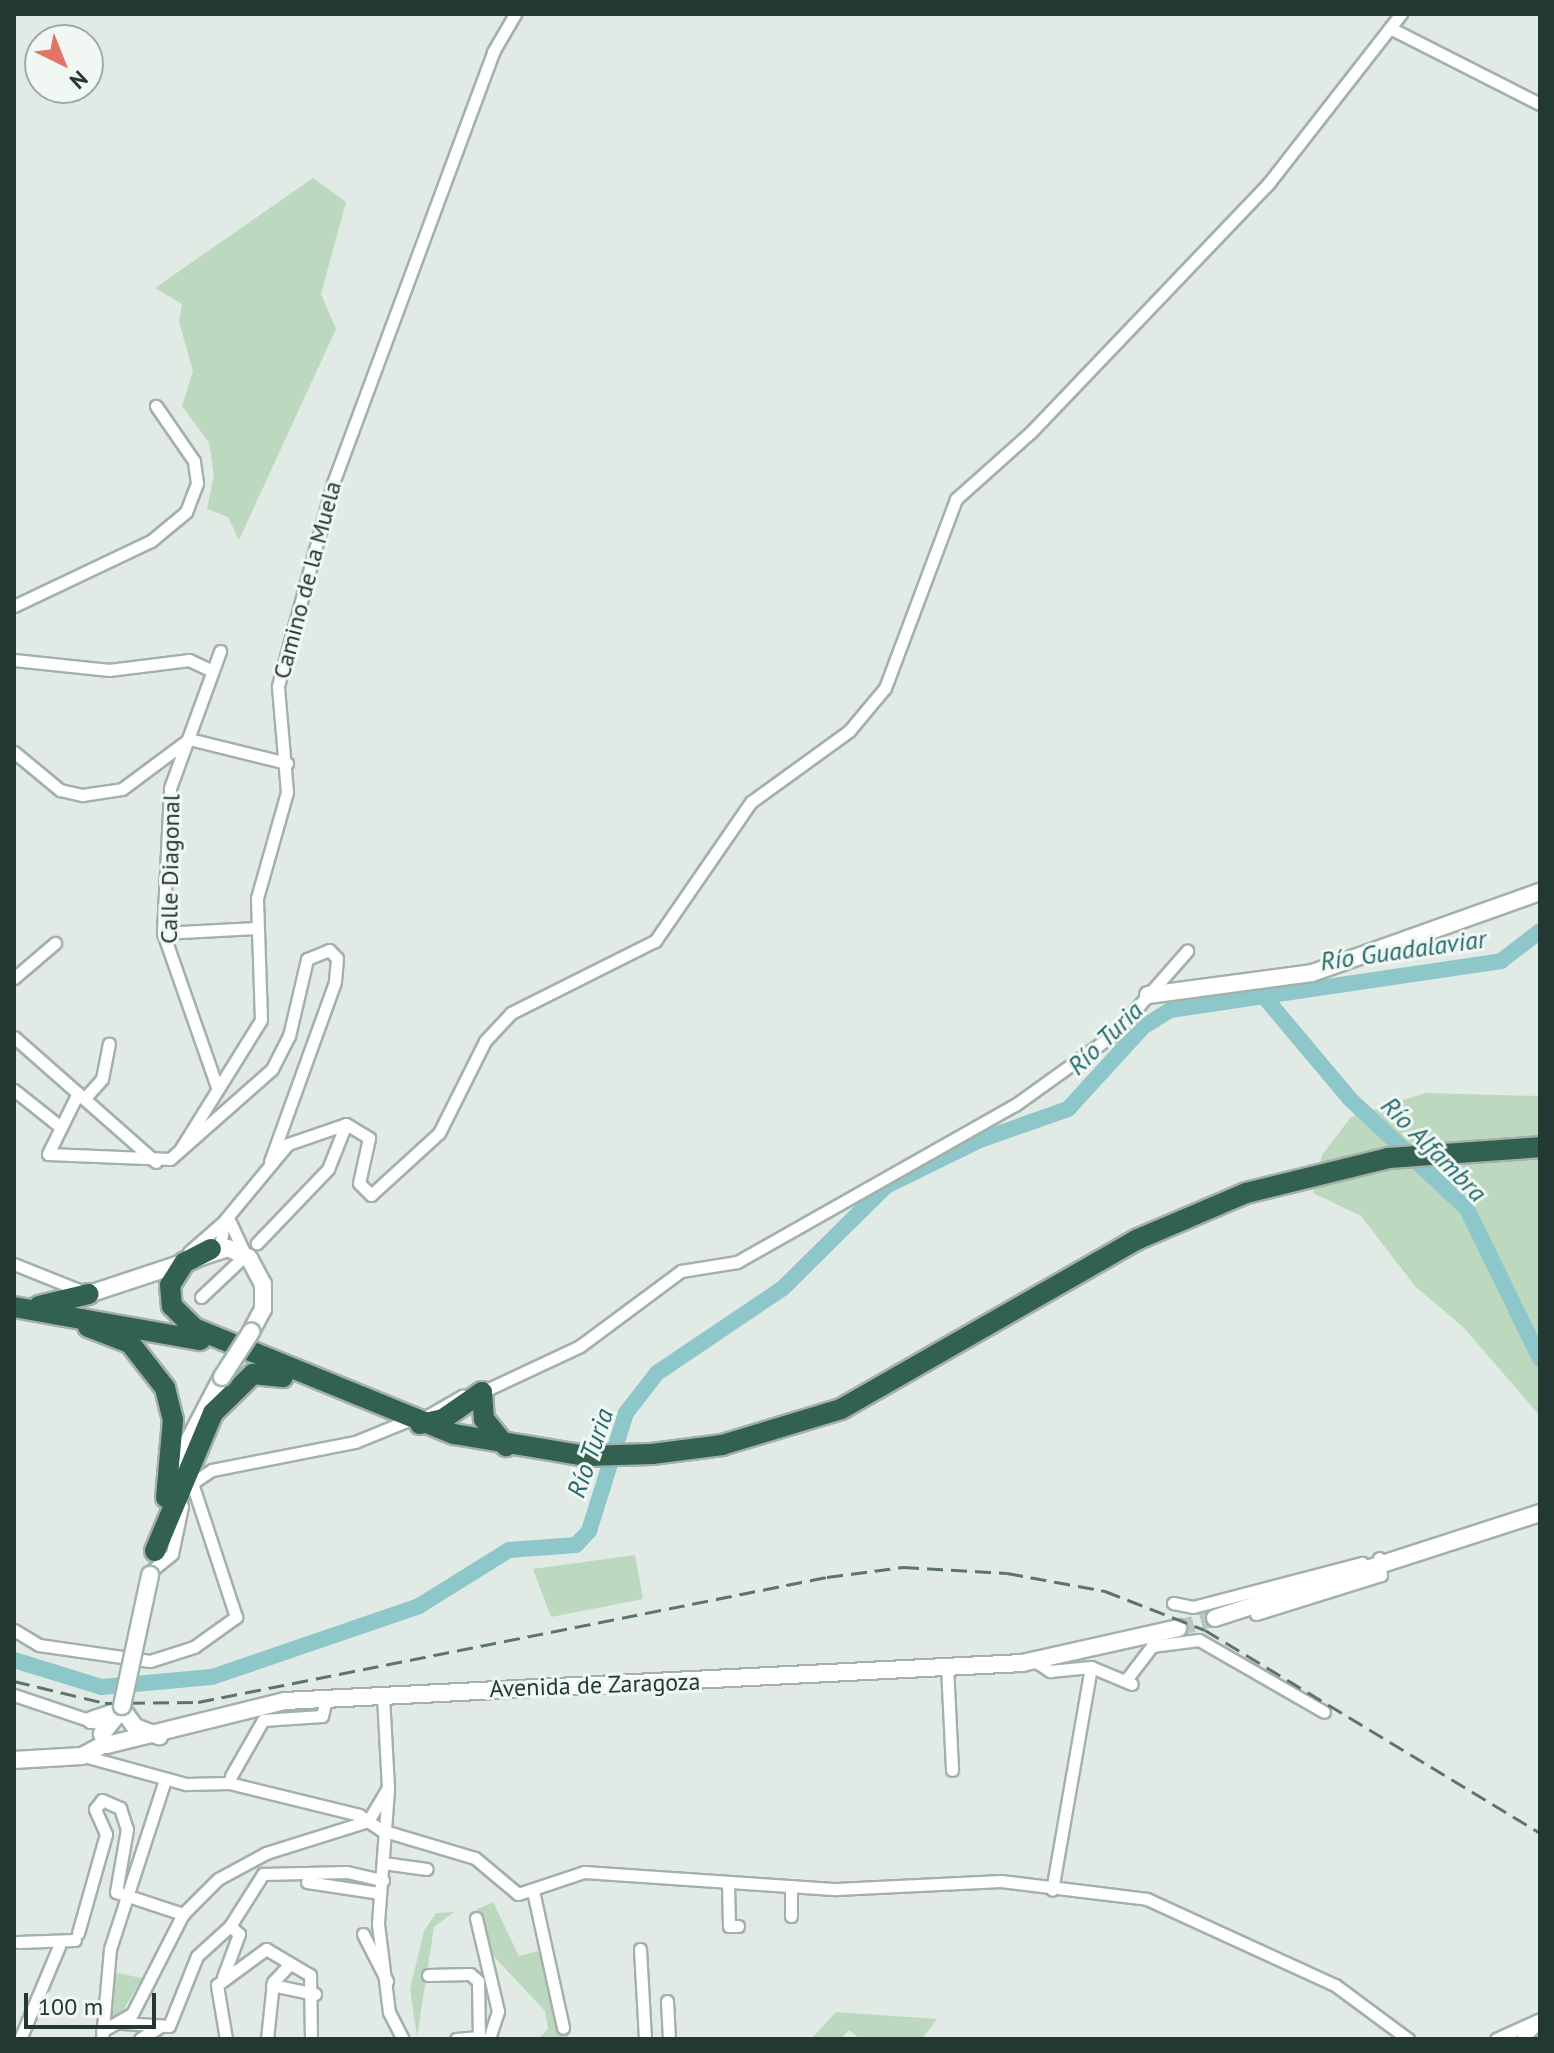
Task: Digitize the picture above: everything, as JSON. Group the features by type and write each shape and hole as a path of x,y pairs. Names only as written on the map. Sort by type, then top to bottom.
{"highway":[{"path":"215,1248 175,1272 172,1306 194,1328 265,1361 416,1422 506,1446 585,1456 630,1456 722,1445 841,1409 1192,1214 1301,1176 1435,1152 1540,1147"},
{"path":"21,1308 89,1294"},
{"path":"21,1308 181,1333 265,1361"},
{"path":"52,1312 123,1339 156,1370 173,1420 166,1498"},
{"path":"152,1565 166,1539 197,1441 232,1389 253,1374 266,1372 378,1408"},
{"path":"416,1422 443,1419 486,1387"},
{"path":"486,1387 484,1419 506,1446"}],"main road":[{"path":"1148,995 1312,973 1540,892"},
{"path":"89,1294 215,1248 248,1254 265,1290 251,1332 185,1440 166,1498 122,1708 109,1734"},
{"path":"1215,1618 1540,1513"},
{"name":"Avenida de Zaragoza","path":"82,1756 109,1734 159,1736 273,1703 1036,1662 1178,1628"},
{"path":"122,1708 139,1730 159,1736"},
{"path":"14,1760 82,1756"}],"street":[{"name":"Camino de la Muela","path":"180,1150 217,1087 251,1045 261,1020 255,928 263,865 284,811 287,763 278,686 333,483 493,52 515,14"},
{"path":"215,1248 228,1219 270,1162 304,1134 346,1124 369,1138 359,1183 371,1195 439,1133 485,1041 511,1013 655,941 751,802 849,731 885,688 956,499 1031,432 1268,184 1401,14"},
{"path":"1390,28 1540,104"},
{"path":"14,606 151,541 186,512 197,483 194,461 156,406"},
{"name":"Calle Diagonal","path":"217,1087 163,933 170,788 220,651"},
{"path":"14,660 109,670 189,660 213,671"},
{"path":"14,752 60,790 102,796 189,739 287,763"},
{"path":"163,933 255,928"},
{"path":"16,973 55,943"},
{"path":"109,1044 102,1079 81,1096 58,1125 48,1154 156,1162 180,1150 279,1060 307,959 329,950 338,971 270,1162"},
{"path":"486,1387 580,1346 681,1271 732,1264 855,1200 906,1160 1015,1105 1114,1034 1187,951"},
{"path":"14,1037 156,1162"},
{"path":"14,1090 58,1125"},
{"path":"201,1297 248,1254 328,1169 346,1124"},
{"path":"228,1219 248,1254"},
{"path":"175,1262 228,1219"},
{"path":"14,1264 89,1294"},
{"path":"152,1565 172,1554 192,1483 212,1470 355,1442 416,1422"},
{"path":"14,1630 39,1645 150,1661 194,1647 236,1617 192,1483"},
{"path":"1173,1603 1193,1607 1380,1558 1381,1575 1256,1614"},
{"name":"Avenida de Zaragoza","path":"1036,1662 1050,1671 1091,1667 1129,1682 1152,1646 1199,1640 1324,1712"},
{"path":"947,1666 952,1770"},
{"path":"1052,1890 1091,1667"},
{"path":"14,1695 109,1734 126,1766"},
{"path":"383,1695 388,1788 381,1830 383,1880 380,1893 389,2012 403,2039"},
{"path":"233,1780 263,1720 322,1716 326,1698"},
{"path":"82,1756 126,1766 165,1780 202,1783 233,1780 347,1813 381,1830 460,1852 509,1891 533,1891 584,1872 791,1886 972,1880 1167,1905 1335,1985 1408,2039"},
{"path":"102,2035 124,1894 165,1780"},
{"path":"102,2035 123,2023 183,1914 232,1868 347,1833 368,1821 388,1788"},
{"path":"18,1942 59,1946 77,1936 106,1834 95,1809 102,1800 125,1818 116,1892 183,1914"},
{"path":"347,1813 347,1833"},
{"path":"383,1863 427,1869"},
{"path":"123,2023 169,2026 197,1956 230,1926 253,1884 272,1870 383,1880"},
{"path":"307,1882 380,1893"},
{"path":"728,1884 729,1926 738,1926"},
{"path":"791,1886 791,1916"},
{"path":"533,1891 563,2028"},
{"path":"476,1918 484,1975 498,2011 482,2038"},
{"path":"226,2038 215,2000 239,1934 230,1926"},
{"path":"363,1934 388,1981"},
{"path":"20,2039 59,1946"},
{"path":"223,1977 266,1949 287,1967 310,1975 315,1994 311,2039"},
{"path":"640,1949 645,2039"},
{"path":"267,2039 272,1985 287,1967"},
{"path":"428,1975 470,1974 478,1981 482,2038"},
{"path":"272,1985 315,1994"},
{"path":"667,2001 669,2039"},
{"path":"1496,2039 1540,2019"},
{"path":"1522,2039 1540,2019"},
{"path":"140,2039 161,2026"},
{"path":"456,2039 482,2038"}],"green space":[{"path":"313,178 346,202 321,294 336,329 239,540 228,517 207,509 214,475 209,443 182,406 193,371 179,322 182,304 155,288"},
{"path":"1425,1093 1540,1096 1540,1416 1464,1328 1415,1286 1361,1216 1313,1193 1322,1155 1351,1117"},
{"path":"635,1555 643,1599 551,1617 533,1569"},
{"path":"493,1902 519,1956 538,1951 569,2039 538,2039 548,2029 545,2011 484,1946 476,1910"},
{"path":"454,1912 434,1927 417,2037 410,1989 424,1931 436,1913"},
{"path":"112,1972 142,1978 117,2021 109,2021"},
{"path":"836,2012 937,2019 922,2039 860,2039 849,2030 841,2039 811,2039"}],"waterway":[{"name":"Río Turia","path":"14,1660 102,1687 212,1677 419,1606 509,1550 576,1545 589,1531 626,1413 657,1373 783,1288 886,1186 980,1140 1068,1109 1143,1027 1170,1010 1501,961 1540,931"},
{"name":"Río Alfambra","path":"1261,993 1350,1099 1467,1209 1540,1359"}],"tunnel":[{"path":"1178,1628 1215,1618"}],"railway":[{"path":"14,1681 105,1703 198,1702 827,1577 903,1567 1007,1573 1105,1591 1205,1630 1540,1833"}],"water label":[{"name":"Río Guadalaviar","path":"1403,950"}]}
